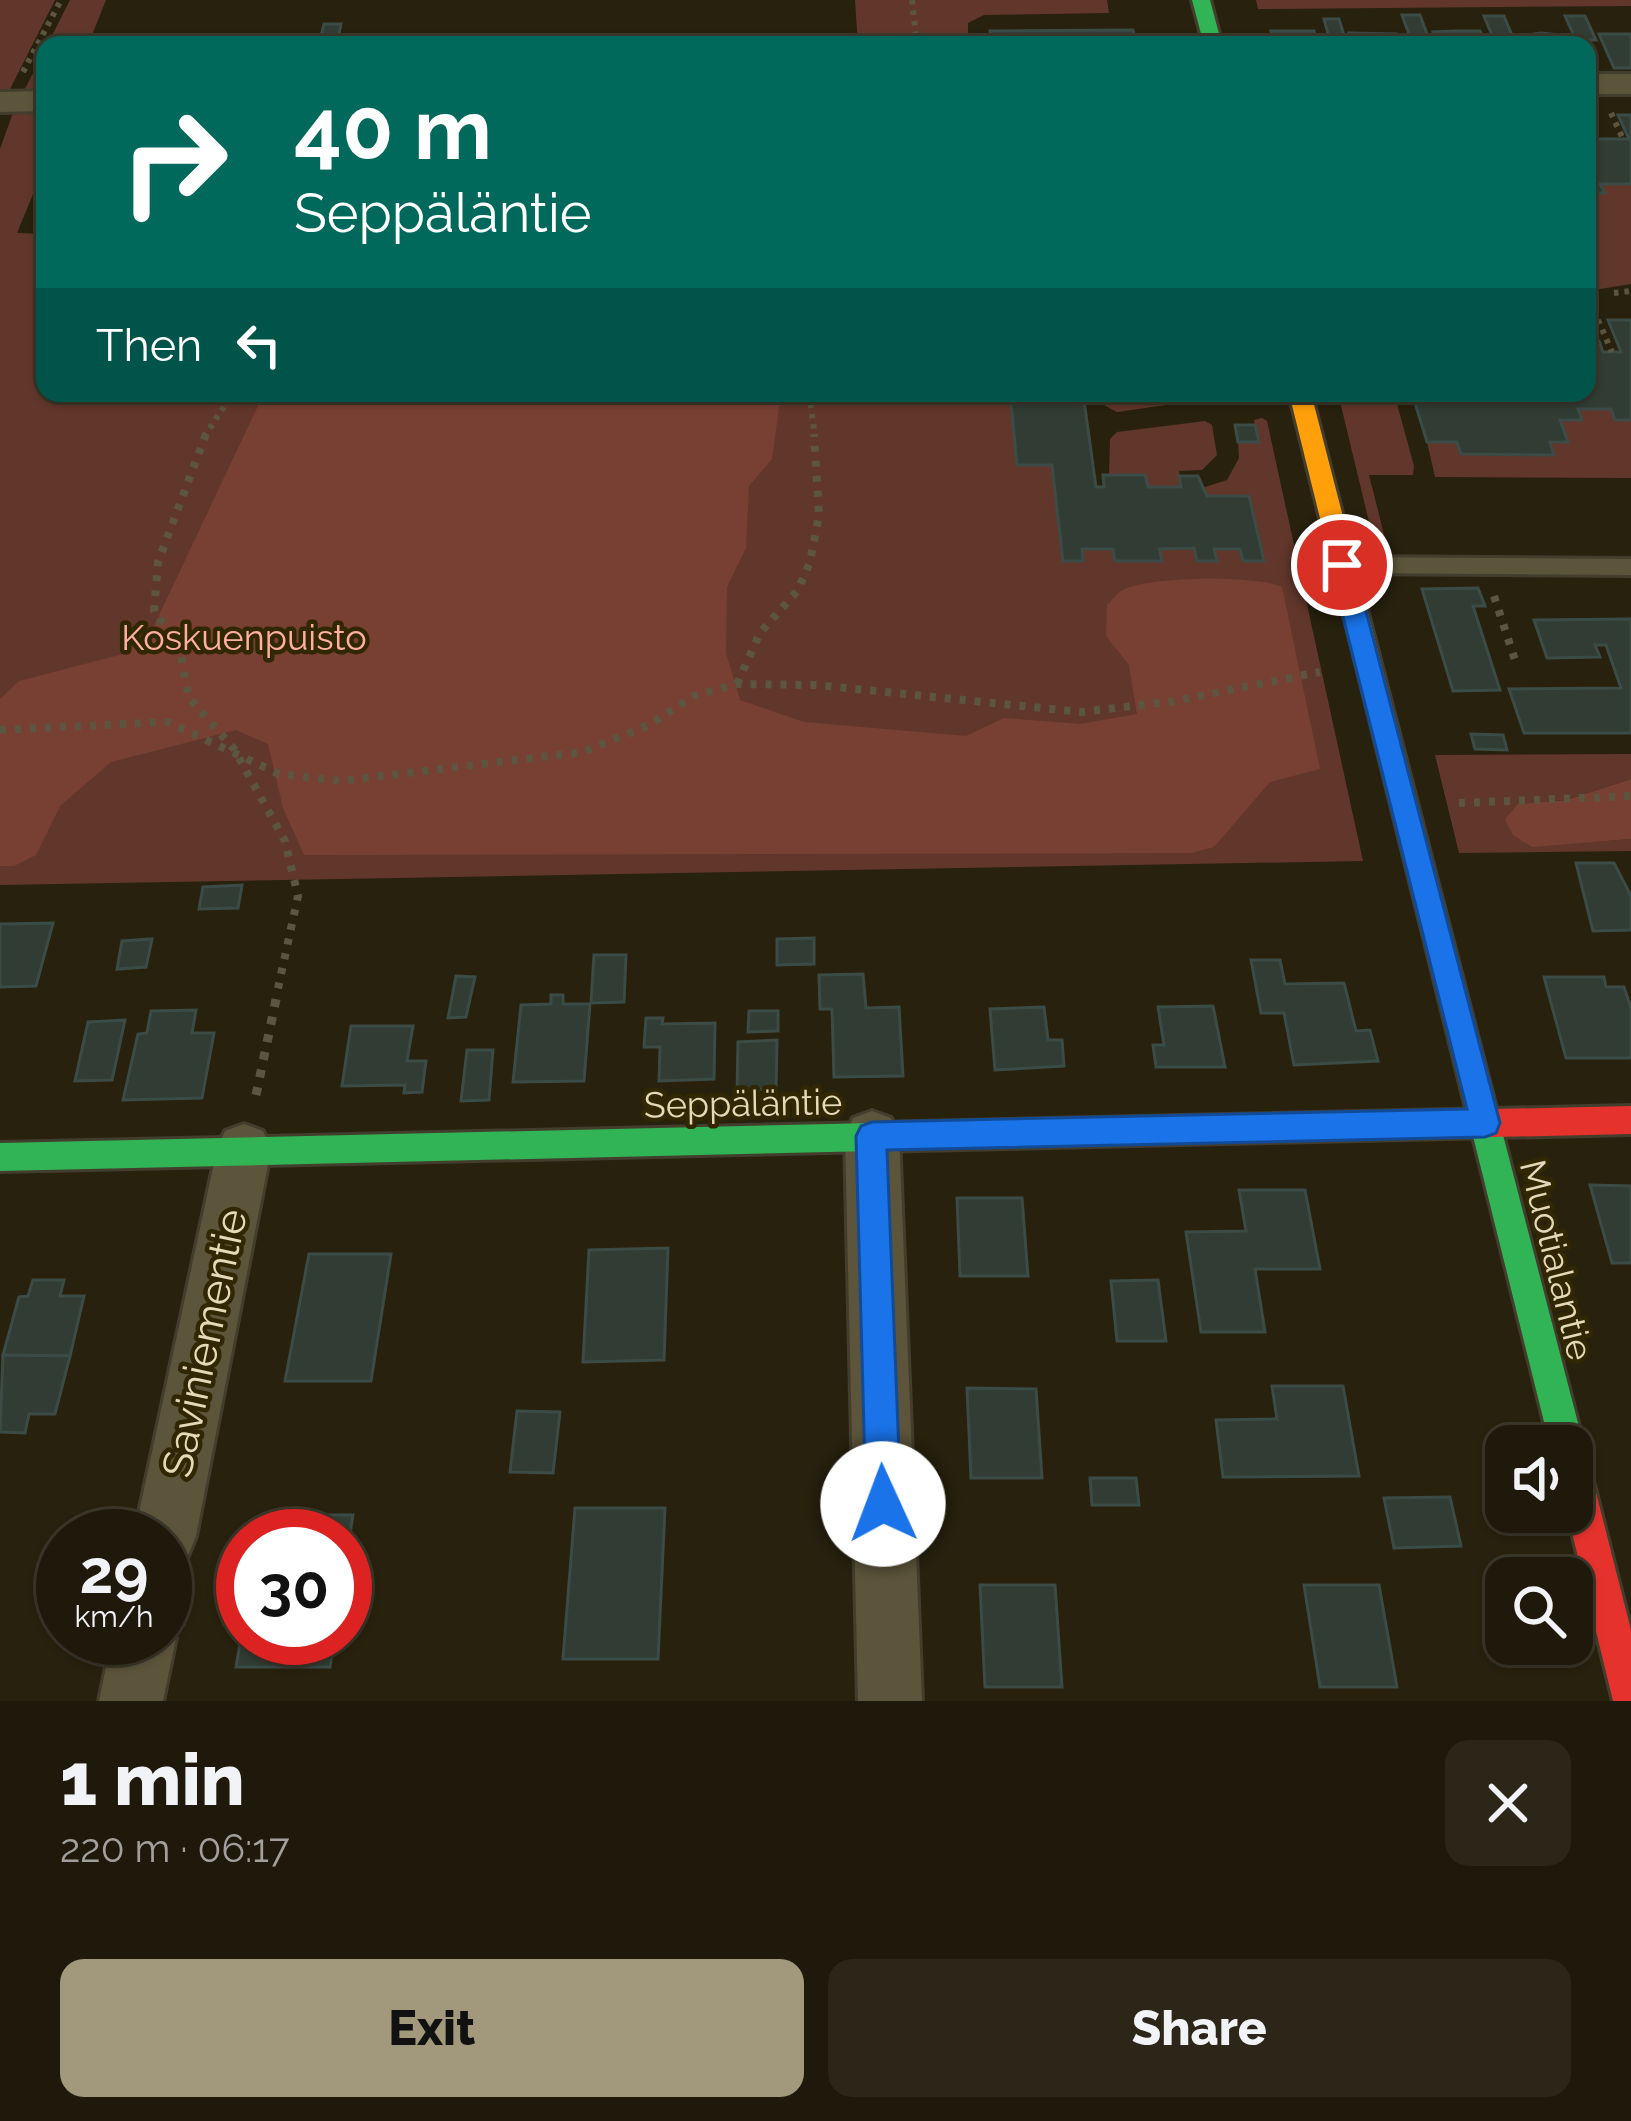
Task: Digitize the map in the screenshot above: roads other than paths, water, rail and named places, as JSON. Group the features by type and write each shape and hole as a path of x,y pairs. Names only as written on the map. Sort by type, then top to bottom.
{"street":[{"path":"1201,0 1211,36"},
{"path":"1596,84 1631,84"},
{"path":"0,102 36,101"},
{"name":"Muotialantie","path":"1302,402 1562,1425"},
{"name":"Seppäläntie","path":"0,1157 1631,1120"},
{"path":"872,1136 890,1701"},
{"name":"Saviniementie","path":"171,1509 244,1149"},
{"path":"1589,1533 1631,1701"},
{"path":"131,1701 138,1665"}],"lane":[{"path":"1342,565 1631,567"}],"park label":[{"name":"Koskuenpuisto","path":"244,637"}]}
